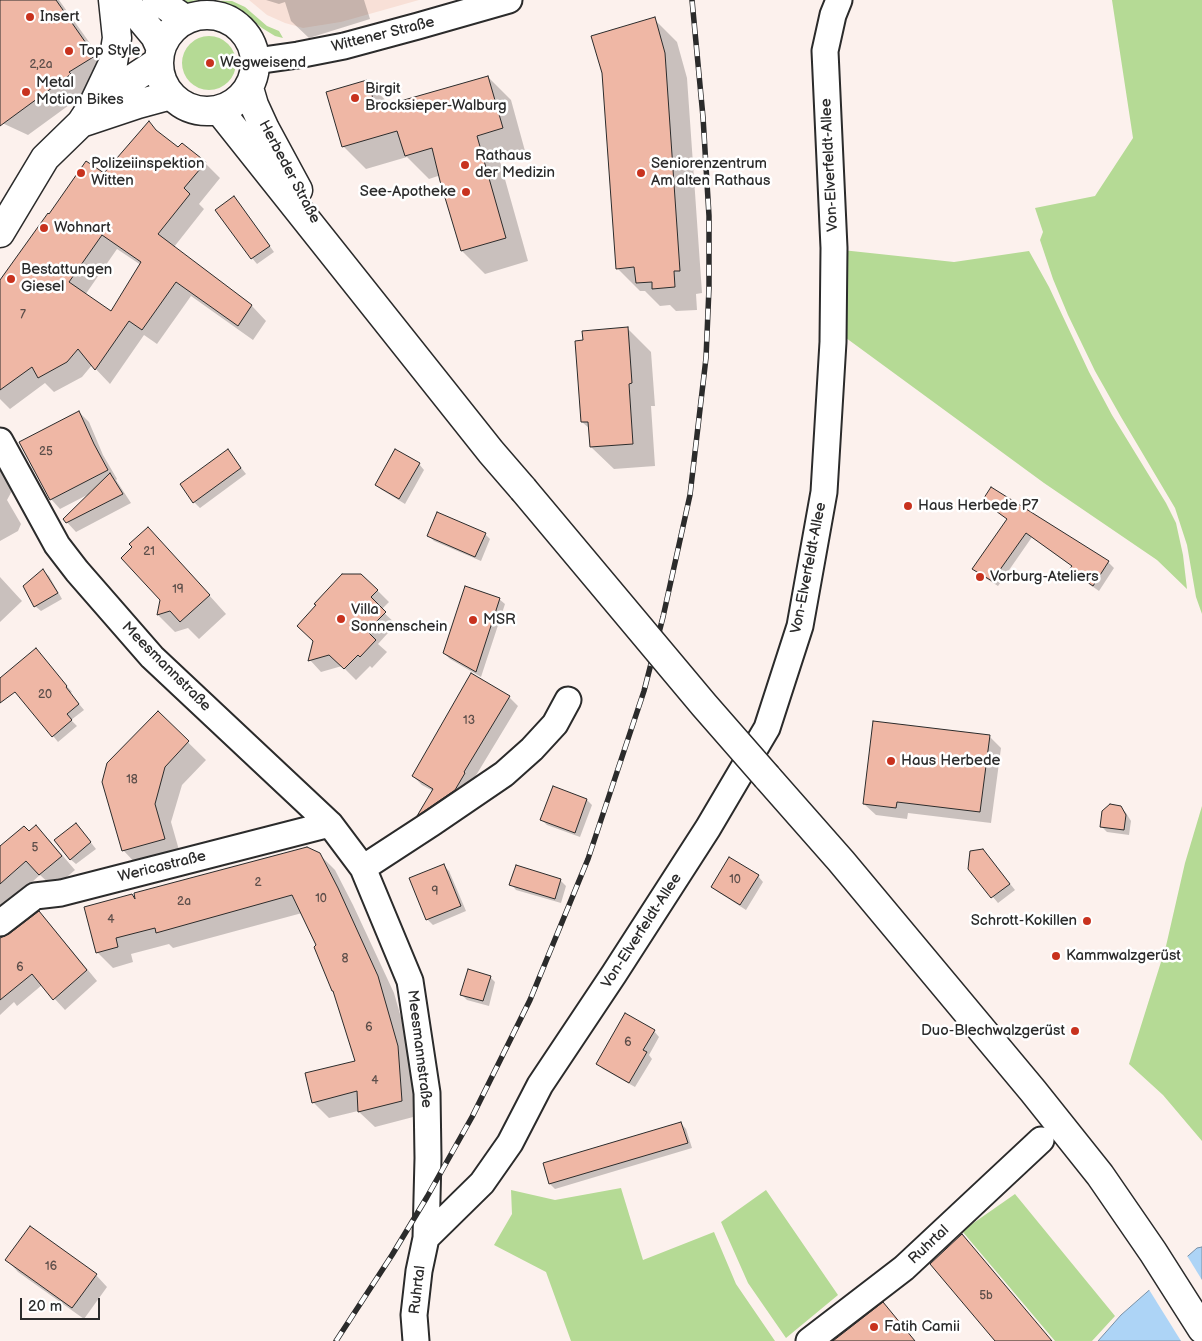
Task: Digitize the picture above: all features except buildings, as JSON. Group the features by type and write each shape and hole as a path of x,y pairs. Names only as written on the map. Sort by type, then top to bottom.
{"main road":[{"path":"87,114 114,63 117,38 113,0"},
{"path":"0,233 45,158 87,114 159,54 172,28 185,19 200,14 216,14 232,20 244,31 252,45 256,61 254,75 248,88 236,102 219,110 205,112 191,109 179,103 171,95 160,78 159,54 155,36 123,0"},
{"path":"157,0 185,19"},
{"name":"Herbeder Straße","path":"248,88 265,129 332,253"},
{"path":"87,114 171,95"},
{"path":"219,110 491,452 698,697 853,876 1033,1091 1100,1175 1153,1252 1202,1329"}],"street":[{"name":"Wittener Straße","path":"256,61 344,46 509,0"},
{"name":"Von-Elverfeldt-Allee","path":"426,1238 482,1183 510,1143 540,1085 620,966 708,828 767,728 800,626 824,492 833,342 834,257 825,50 833,15 839,0"},
{"name":"Meesmannstraße","path":"0,441 56,545 77,571 152,657 330,824 363,868 410,981 427,1093 426,1238"},
{"path":"363,868 504,774 555,724 568,700"},
{"name":"Wericastraße","path":"0,922 35,896 61,893 330,824"},
{"name":"Ruhrtal","path":"809,1341 904,1268 1042,1140"},
{"name":"Ruhrtal","path":"416,1341 414,1315 419,1271 426,1238"}],"shaded area":[{"path":"249,0 419,0 341,22 303,28 267,15"}],"green space":[{"path":"178,0 232,1 245,7 267,26 279,31 283,38 275,36 262,28 238,8 231,5"},
{"path":"1112,0 1202,0 1202,614 1196,597 1187,545 1175,508 1095,371 1068,315 1040,240 1043,232 1035,208 1095,196 1133,138"},
{"path":"204,36 214,36 224,40 232,48 236,63 232,78 224,86 214,90 204,90 194,86 186,78 182,68 182,58 186,48 194,40"},
{"path":"842,250 954,262 1029,251 1049,287 1089,372 1112,415 1166,503 1176,523 1183,555 1187,589 1157,560 1044,483 842,335"},
{"path":"1202,806 1202,1141 1163,1095 1129,1064 1166,946 1185,863"},
{"path":"621,1188 643,1260 714,1232 736,1284 775,1341 571,1341 546,1272 494,1245 512,1214 511,1190 555,1200"},
{"path":"766,1190 838,1295 786,1338 748,1283 721,1222"},
{"path":"1015,1194 1115,1316 1092,1341 1055,1341 962,1231"}],"water":[{"path":"1202,1247 1202,1341 1098,1341 1121,1315 1197,1248"}],"pier":[{"path":"1186,1254 1202,1280 1202,1341 1181,1341 1148,1288"}],"railway":[{"path":"336,1341 427,1197 472,1117 530,1000 588,859 644,691 663,617 690,495 706,358 709,288 709,216 703,117 692,0"}],"place":[{"name":"Insert","path":"30,17"},
{"name":"Top Style","path":"69,51"},
{"name":"Wegweisend","path":"210,63"},
{"name":"Metal Motion Bikes","path":"26,92"},
{"name":"Birgit Brocksieper-Walburg","path":"355,98"},
{"name":"Rathaus der Medizin","path":"465,165"},
{"name":"Polizeiinspektion Witten","path":"81,173"},
{"name":"Seniorenzentrum Am alten Rathaus","path":"641,173"},
{"name":"See-Apotheke","path":"466,192"},
{"name":"Wohnart","path":"44,228"},
{"name":"Bestattungen Giesel","path":"11,279"},
{"name":"Haus Herbede P7","path":"908,506"},
{"name":"Vorburg-Ateliers","path":"980,577"},
{"name":"Villa Sonnenschein","path":"341,619"},
{"name":"MSR","path":"473,620"},
{"name":"Haus Herbede","path":"891,761"},
{"name":"Schrott-Kokillen","path":"1087,921"},
{"name":"Kammwalzgerüst","path":"1056,956"},
{"name":"Duo-Blechwalzgerüst","path":"1075,1031"},
{"name":"Fatih Camii","path":"874,1327"}]}
